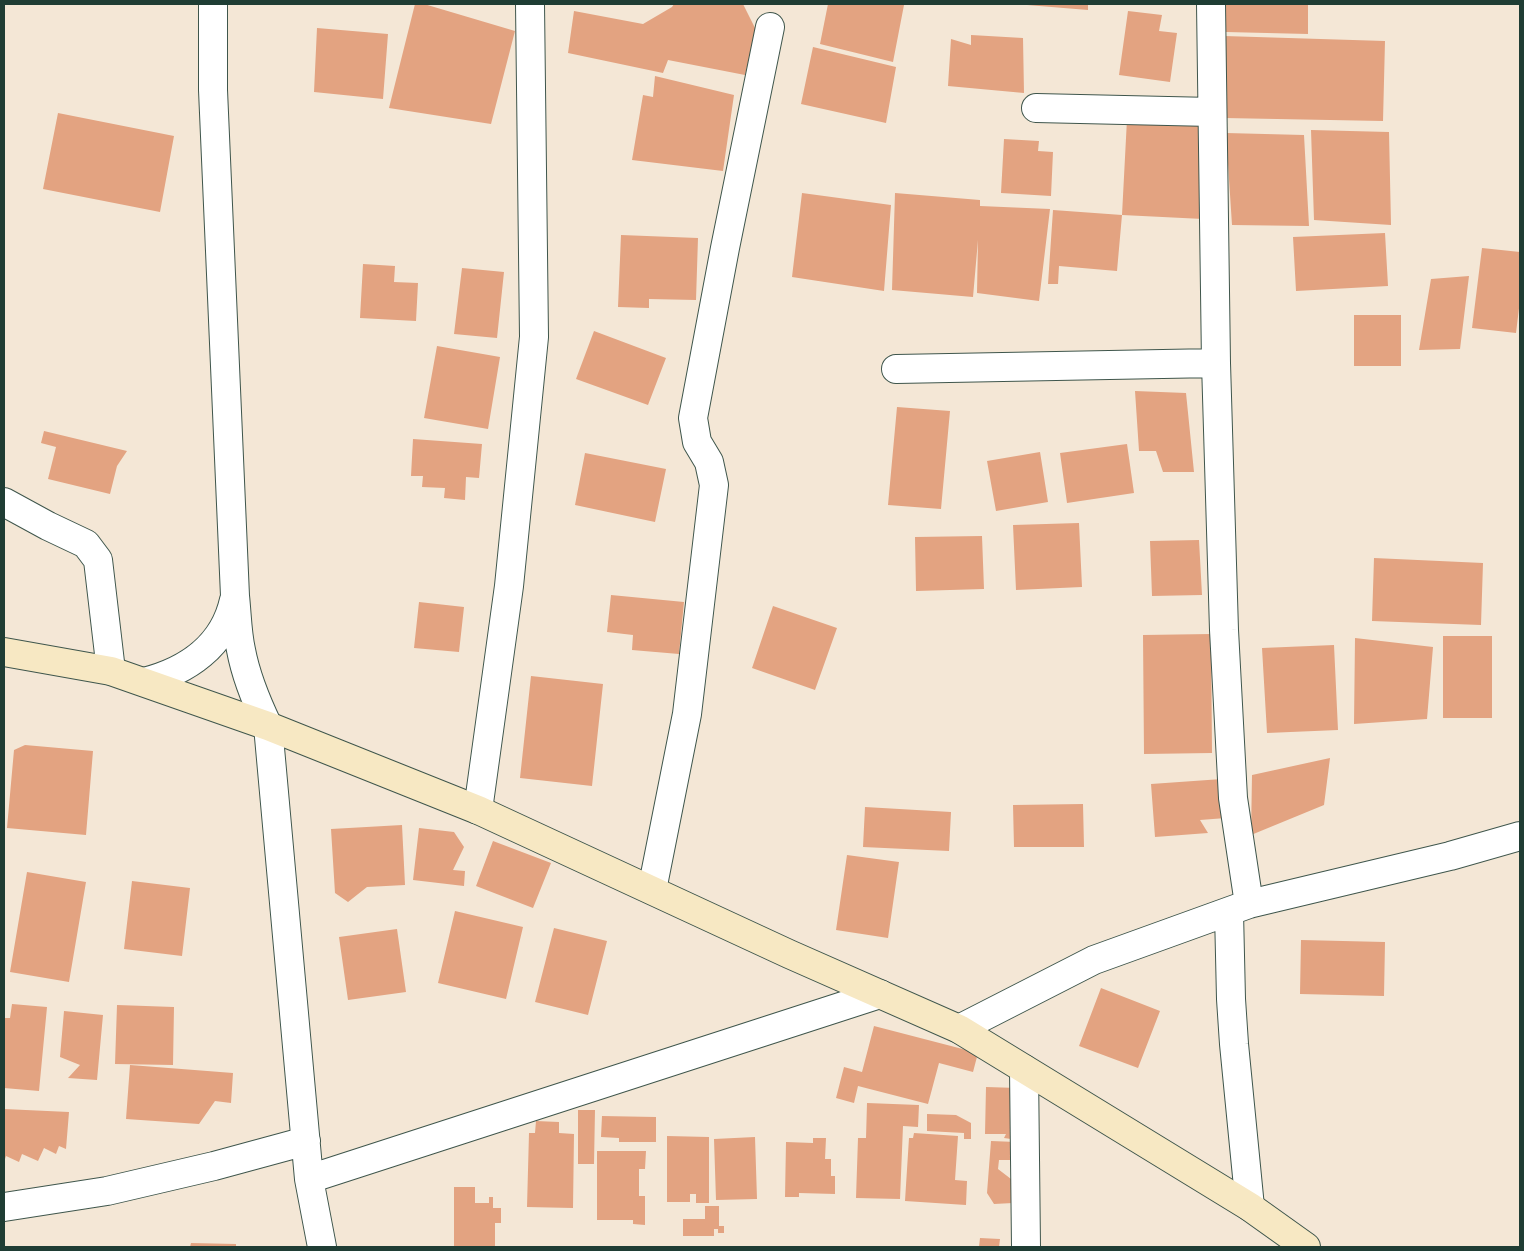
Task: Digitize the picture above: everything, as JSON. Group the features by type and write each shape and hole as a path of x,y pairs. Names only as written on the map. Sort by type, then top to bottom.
{"street":[{"path":"213,4 213,90 235,596 240,648 256,701 268,726 309,1179 322,1247"},
{"path":"478,810 509,586 534,337 530,4"},
{"path":"1211,4 1216,363 1224,630 1232,798 1239,852 1239,908 1233,1035 1250,1207"},
{"path":"652,890 686,714 714,485 708,462 697,442 693,418 770,27"},
{"path":"1036,108 1212,112"},
{"path":"896,369 1216,363"},
{"path":"4,502 86,544 98,560 111,670"},
{"path":"144,682 172,674 197,659 211,645 222,629 231,612 235,596"},
{"path":"4,652 111,670 268,726 478,810 789,954 959,1029 1250,1207 1306,1247"},
{"path":"959,1029 1094,960 1239,908 1450,856 1520,836"},
{"path":"309,1179 880,994"},
{"path":"1024,1069 1026,1247"},
{"path":"4,1207 107,1191 214,1166 306,1141"}],"building":[{"path":"415,4 424,4 515,31 491,124 389,108"},
{"path":"674,4 743,4 756,30 745,75 668,60 663,73 568,53 574,11 643,24"},
{"path":"828,4 904,5 893,62 820,44"},
{"path":"1088,4 1088,10 1027,5"},
{"path":"1226,4 1308,4 1308,34 1226,32"},
{"path":"1128,11 1162,15 1159,31 1177,33 1170,82 1119,75"},
{"path":"317,28 388,34 383,99 314,92"},
{"path":"971,35 1023,38 1024,93 948,86 951,39 971,45"},
{"path":"1224,36 1385,41 1383,121 1224,118"},
{"path":"813,47 896,67 886,123 801,104"},
{"path":"655,76 734,95 723,171 632,160 643,95 653,97"},
{"path":"58,113 174,136 160,212 43,189"},
{"path":"1127,119 1207,124 1203,219 1122,215"},
{"path":"1311,130 1389,132 1391,225 1314,220"},
{"path":"1226,133 1304,135 1309,226 1232,225"},
{"path":"1004,139 1039,141 1038,151 1053,152 1051,196 1001,193"},
{"path":"802,193 891,205 884,291 792,277"},
{"path":"895,193 980,200 980,206 1050,209 1039,301 977,293 978,240 973,297 892,290"},
{"path":"1053,210 1122,215 1117,271 1059,266 1058,284 1048,284"},
{"path":"1385,233 1388,286 1296,291 1293,237"},
{"path":"621,235 698,238 696,300 649,299 649,308 618,307"},
{"path":"1482,248 1520,252 1520,300 1516,333 1472,328"},
{"path":"363,264 395,266 394,282 418,283 416,321 360,318"},
{"path":"462,268 504,272 497,338 454,334"},
{"path":"1469,276 1460,349 1419,350 1431,279"},
{"path":"1354,315 1401,315 1401,366 1354,366"},
{"path":"594,331 666,358 648,405 576,379"},
{"path":"437,346 500,357 488,429 424,418"},
{"path":"1135,391 1186,393 1194,472 1163,472 1156,451 1139,451"},
{"path":"897,407 950,411 941,509 888,505"},
{"path":"44,431 127,451 117,466 110,494 48,479 56,447 41,443"},
{"path":"413,439 482,444 479,478 466,477 465,500 444,498 445,488 422,487 423,476 411,476"},
{"path":"1127,444 1134,493 1067,503 1060,453"},
{"path":"1040,452 1048,502 996,511 987,461"},
{"path":"585,453 666,469 655,522 575,505"},
{"path":"1079,523 1082,587 1016,590 1013,525"},
{"path":"982,536 984,589 916,591 915,537"},
{"path":"1199,540 1202,595 1152,596 1150,541"},
{"path":"1374,558 1483,563 1481,625 1372,621"},
{"path":"611,595 684,602 679,654 632,650 633,635 607,632"},
{"path":"419,602 464,607 459,652 414,648"},
{"path":"773,606 837,628 815,690 752,668"},
{"path":"1211,634 1212,753 1144,754 1143,635"},
{"path":"1443,636 1492,636 1492,718 1443,718"},
{"path":"1355,638 1433,647 1427,719 1354,724"},
{"path":"1334,645 1338,730 1267,733 1262,648"},
{"path":"531,676 603,684 592,786 520,778"},
{"path":"25,745 93,751 86,835 7,828 14,750"},
{"path":"1330,758 1324,805 1251,835 1252,775"},
{"path":"1222,779 1226,818 1200,820 1208,833 1155,837 1151,784"},
{"path":"1083,804 1084,847 1014,847 1013,805"},
{"path":"865,807 951,812 949,851 863,847"},
{"path":"402,825 405,885 367,887 348,902 335,893 331,829"},
{"path":"419,828 454,832 464,847 453,870 465,871 464,886 413,880"},
{"path":"493,841 551,863 533,908 476,886"},
{"path":"847,855 899,862 888,938 836,930"},
{"path":"27,872 86,882 69,982 10,972"},
{"path":"132,881 190,888 182,956 124,949"},
{"path":"455,911 523,927 506,999 438,983"},
{"path":"554,928 607,941 588,1015 535,1002"},
{"path":"397,929 406,992 348,1000 339,937"},
{"path":"1301,940 1385,942 1384,996 1300,994"},
{"path":"1101,988 1160,1011 1138,1068 1079,1046"},
{"path":"12,1004 47,1007 39,1091 4,1088 4,1018 10,1018"},
{"path":"117,1005 174,1007 173,1065 115,1064"},
{"path":"64,1011 103,1015 97,1080 68,1078 80,1065 60,1057"},
{"path":"874,1026 978,1053 973,1072 939,1063 928,1104 858,1086 854,1103 836,1098 844,1067 862,1072"},
{"path":"130,1065 233,1073 231,1103 215,1101 199,1124 126,1119"},
{"path":"986,1087 1018,1088 1011,1139 1004,1138 1006,1134 985,1134"},
{"path":"867,1103 919,1105 918,1127 903,1126 900,1199 856,1198 858,1138 866,1138"},
{"path":"4,1109 69,1112 66,1149 59,1146 56,1154 44,1148 38,1161 22,1154 19,1162 6,1156 4,1162"},
{"path":"578,1110 595,1110 594,1164 578,1164"},
{"path":"927,1114 956,1115 971,1123 971,1139 964,1139 964,1133 927,1131"},
{"path":"602,1116 656,1117 656,1142 619,1142 619,1138 601,1137"},
{"path":"536,1121 559,1122 559,1133 574,1134 573,1208 527,1207 529,1133 535,1133"},
{"path":"914,1133 958,1136 955,1180 967,1181 966,1205 905,1201 909,1138 913,1138"},
{"path":"667,1136 709,1137 709,1203 696,1203 696,1194 690,1194 690,1202 667,1202"},
{"path":"755,1137 757,1199 716,1200 714,1139"},
{"path":"813,1138 826,1138 825,1159 831,1159 831,1176 835,1176 835,1194 799,1193 799,1197 785,1197 786,1142 813,1143"},
{"path":"991,1141 1016,1142 1015,1160 999,1160 998,1169 1011,1179 1013,1203 994,1204 987,1193"},
{"path":"597,1151 646,1151 645,1169 639,1169 639,1196 645,1196 645,1225 633,1224 633,1220 597,1220"},
{"path":"454,1187 475,1187 475,1203 489,1203 489,1197 493,1197 493,1208 501,1208 501,1223 495,1223 495,1247 454,1247"},
{"path":"705,1206 719,1206 719,1226 724,1226 724,1233 718,1233 718,1229 714,1229 714,1236 683,1236 683,1219 705,1219"},
{"path":"980,1238 1000,1239 999,1247 979,1247"},
{"path":"191,1243 236,1244 236,1247 190,1247"}]}
